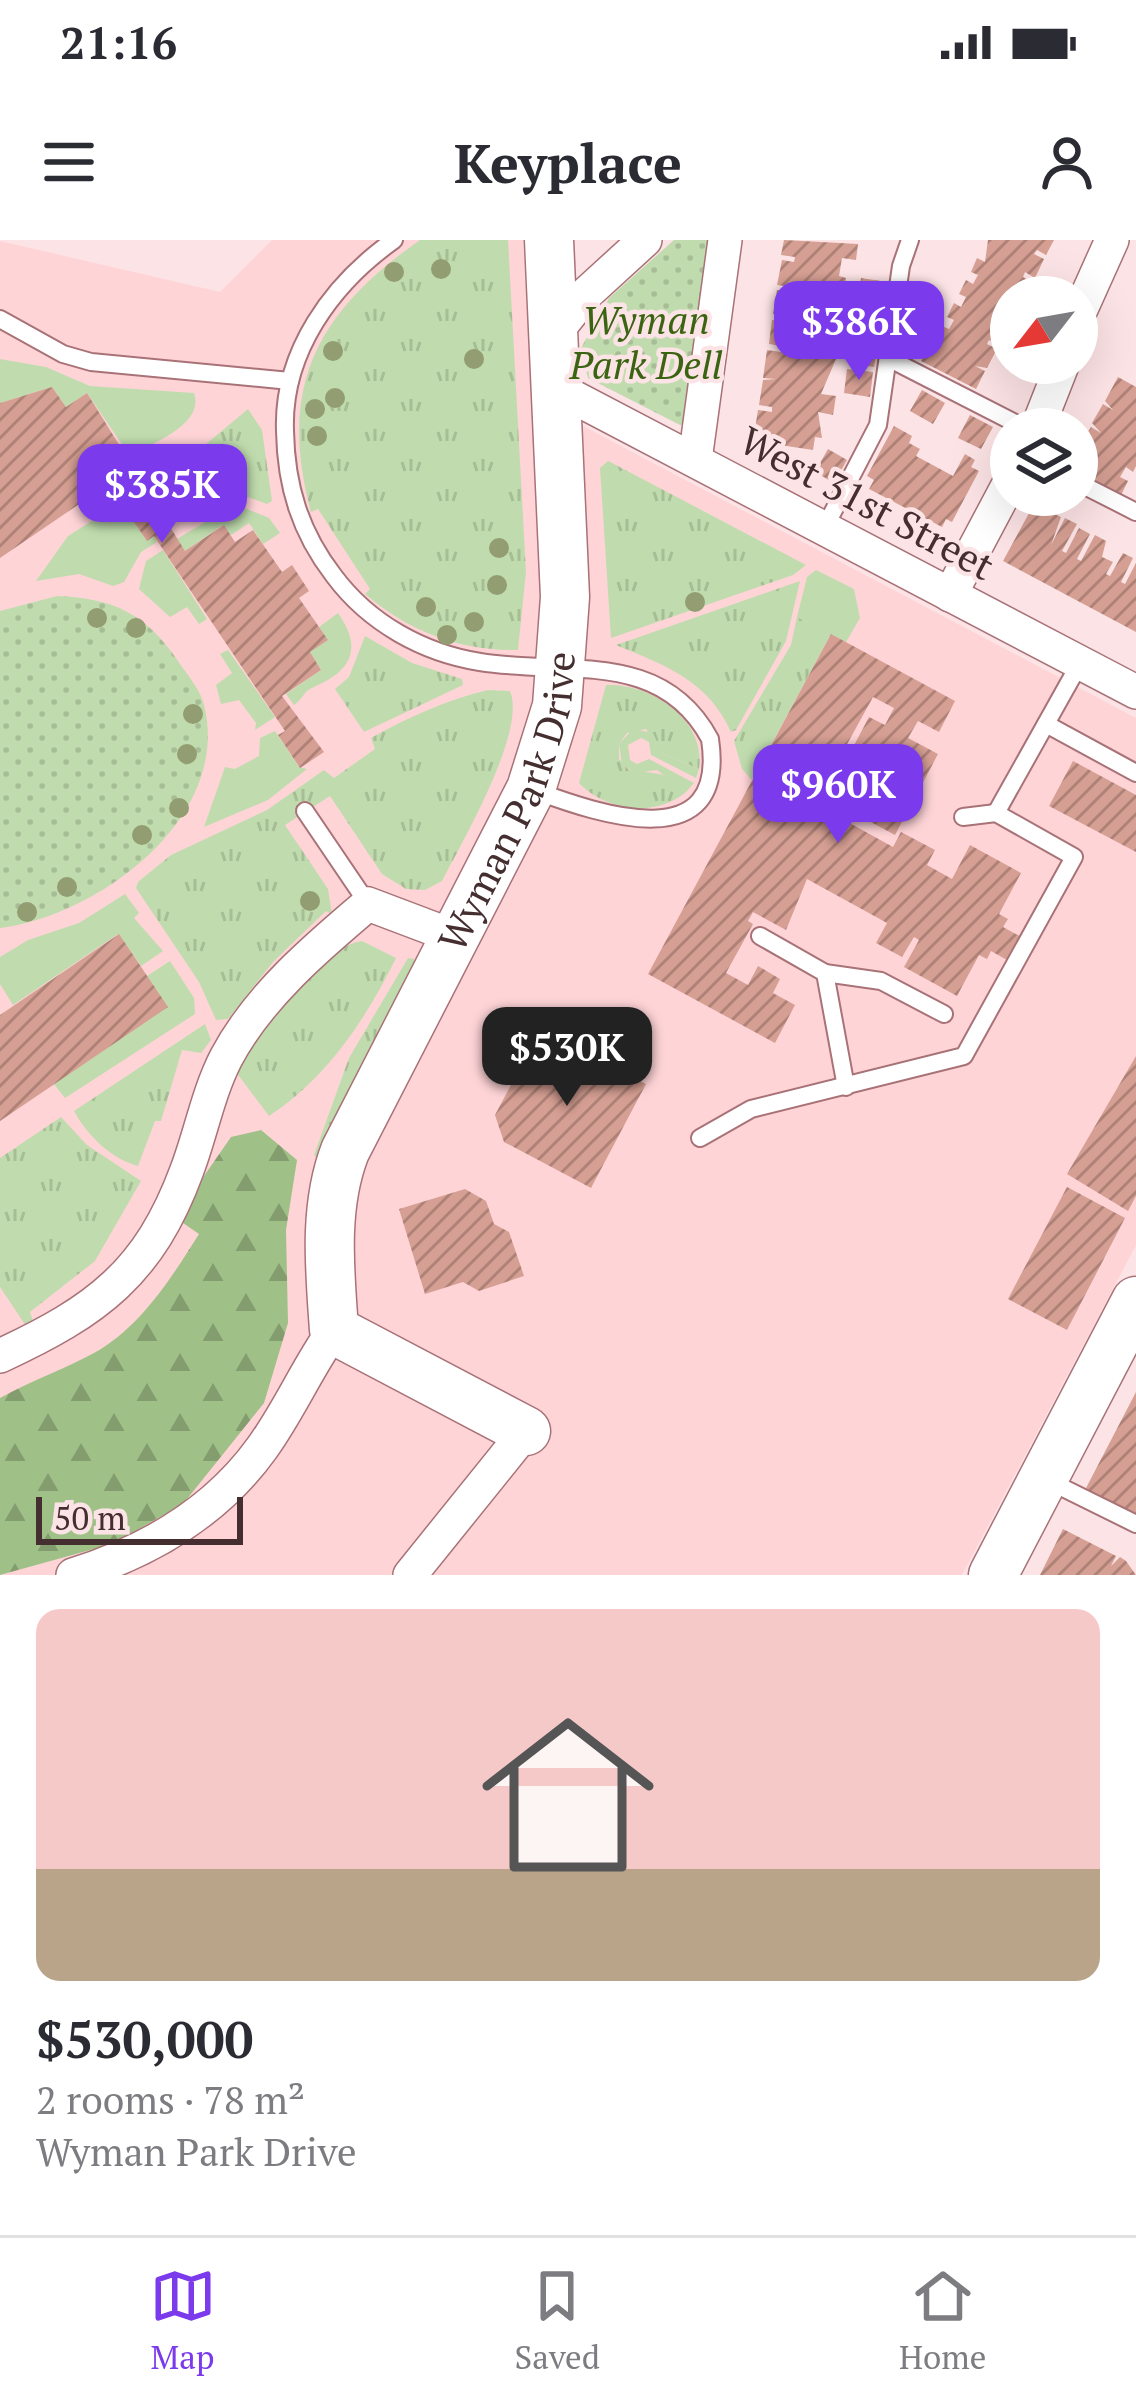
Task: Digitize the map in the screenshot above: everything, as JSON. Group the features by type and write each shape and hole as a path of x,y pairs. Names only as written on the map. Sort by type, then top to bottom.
{"street":[{"name":"Wyman Park Drive","path":"334,1330 329,1241 337,1172 532,789 563,666 558,389 549,240"},
{"path":"555,333 587,293 645,240"},
{"path":"694,460 725,240"},
{"path":"1096,276 1112,240"},
{"name":"West 31st Street","path":"558,389 1136,692"},
{"path":"950,595 992,516"},
{"path":"0,1356 101,1303 138,1264 187,1171 227,1055 288,977 368,904 458,938"},
{"path":"993,1575 1136,1301"},
{"path":"73,1575 132,1553 207,1507 260,1451 334,1330 526,1431 410,1575"}],"lane":[{"path":"394,240 332,297 314,322 290,381 284,423 290,489 313,545 342,588 368,614 421,646 480,662 637,675 684,702 710,739 712,774 685,810 646,822 596,813 532,789"},
{"path":"824,529 873,442 901,266 910,240"},
{"path":"0,319 63,354 91,362 290,381"},
{"path":"889,358 990,410"},
{"path":"1098,493 1136,512"},
{"path":"996,813 1080,663"},
{"path":"1046,724 1136,773"},
{"path":"305,811 368,904"},
{"path":"700,1138 751,1109 964,1057 1074,857 996,813 962,818"},
{"path":"760,936 825,973 881,981 944,1014"},
{"path":"825,973 845,1087"},
{"path":"1043,1478 1136,1524"}],"shaded area":[{"path":"272,240 523,240 532,399 1136,718 1136,1245 962,1575 0,1575 0,241 220,292"}],"green space":[{"path":"420,240 508,240 526,572 518,650 476,647 437,637 382,607 365,594 370,589 318,509 311,512 299,426 303,390 314,356 331,324 355,295"},
{"name":"Wyman Park Dell","path":"674,240 720,240 686,424 680,425 588,378 581,348 609,298"},
{"path":"0,359 46,367 90,386 194,393 195,404 175,431 130,456 87,393 66,407 52,387 0,403"},
{"path":"248,409 262,430 272,501 267,504 240,494 223,497 203,461 193,455"},
{"path":"608,461 806,565 793,575 611,638 600,468"},
{"path":"128,498 132,504 126,509 146,540 154,536 157,542 141,552 124,582 113,586 79,574 36,581 68,536"},
{"path":"235,504 269,518 280,533 263,544 249,523 231,535 223,525 185,551 177,539"},
{"path":"163,550 207,619 199,624 187,607 170,617 139,589 146,561"},
{"path":"816,570 854,589 860,618 846,642 797,617 807,577"},
{"path":"800,581 786,641 731,732 710,699 683,676 616,645"},
{"path":"57,596 112,605 154,631 201,696 207,750 197,788 176,824 148,856 114,883 76,904 38,920 0,928 0,611"},
{"path":"338,613 351,639 348,660 294,705 286,694 321,670 310,652 327,640 319,627"},
{"path":"797,617 831,634 752,780 742,769 734,741 791,645"},
{"path":"365,636 412,663 462,679 463,685 364,732 335,689 349,677"},
{"path":"228,650 275,717 255,730 256,723 239,700 221,704 216,685 232,673 220,654"},
{"path":"606,685 641,690 657,698 685,720 694,735 699,769 663,754 646,729 627,733 619,744 619,759 629,770 667,776 680,785 686,792 674,800 631,808 603,800 579,783"},
{"path":"488,690 510,691 509,732 490,786 442,881 425,890 406,889 382,874 330,796 285,825 328,889 332,914 326,911 273,962 228,1019 216,1020 199,982 136,888 138,882 171,855 267,810 324,770 334,778 375,749 371,738 428,710"},
{"path":"633,729 653,733 663,754 699,769 696,778 651,755 649,742 641,738 628,745 630,760 637,764 649,759 694,783 686,792 657,770 636,773 622,765 619,744"},
{"path":"275,731 299,767 307,769 268,800 204,827 225,767 235,769 259,756 260,738"},
{"path":"125,894 139,913 134,918 163,951 141,966 118,934 13,1005 0,984 0,957 28,940 79,923"},
{"path":"362,941 396,958 384,981 327,1065 269,1116 236,1072 308,975 344,947"},
{"path":"408,958 414,959 415,967 318,1160 314,1155 349,1058"},
{"path":"170,961 194,998 195,1014 65,1098 54,1084 167,1007 147,976"},
{"path":"205,1024 211,1040 201,1053 182,1050 161,1121 155,1121 138,1166 109,1152 74,1111"},
{"path":"61,1117 87,1145 141,1181 95,1261 30,1312 34,1324 28,1329 0,1287 0,1158"},
{"path":"261,1130 297,1160 286,1230 288,1323 264,1403 183,1504 112,1544 0,1575 0,1398 94,1353 140,1316 199,1234 183,1223 204,1176 231,1137"}],"building":[{"path":"784,240 858,244 856,260 842,258 839,276 846,278 845,288 837,287 835,301 843,301 841,327 831,326 840,331 836,359 821,394 836,396 833,415 818,412 822,438 815,437 813,450 767,443 768,437 754,435 758,410 772,412 772,407 759,405 763,380 776,379 763,378 767,350 781,352 782,346 769,344 772,320 785,321 786,316 773,314 777,290 790,292 791,287 777,285 782,260 794,262 795,257 781,255"},
{"path":"988,240 1054,240 1046,255 1037,250 1034,254 1044,259 1036,276 1025,272 1023,276 990,276 990,362 987,368 975,366 985,371 976,389 921,361 927,348 937,352 942,326 949,329 954,320 947,317 954,303 961,307 966,297 959,294 966,280 973,284 978,275 971,272 977,258 985,262"},
{"path":"861,278 887,282 884,307 857,304"},
{"path":"916,303 937,313 926,333 906,323"},
{"path":"856,308 882,312 879,336 853,332"},
{"path":"853,340 878,344 874,367 849,363"},
{"path":"847,369 873,372 870,397 844,393"},
{"path":"1118,377 1136,387 1136,466 1133,472 1126,467 1120,477 1128,481 1121,495 1098,482 1098,413 1103,404 1113,410 1105,401"},
{"path":"52,387 66,407 87,393 185,551 224,525 235,542 253,530 282,572 292,565 309,591 299,598 328,640 310,652 321,670 282,696 324,752 300,768 278,735 285,731 154,536 147,541 125,509 132,504 116,479 0,558 0,403"},
{"path":"922,390 945,403 933,424 910,411"},
{"path":"970,415 990,425 981,449 958,438"},
{"path":"894,426 912,436 909,443 920,449 916,456 953,476 965,454 975,460 971,467 979,471 952,522 946,519 942,527 869,489 874,480 867,476"},
{"path":"828,449 847,460 834,483 815,472"},
{"path":"1027,516 1061,517 1051,545 1065,518 1077,524 1062,551 1066,553 1079,528 1090,534 1077,559 1081,561 1095,535 1106,541 1102,557 1113,562 1106,574 1110,576 1123,553 1133,558 1121,582 1125,584 1136,563 1136,632 1003,561"},
{"path":"831,634 955,701 939,732 918,721 908,738 938,754 895,835 826,798 831,789 821,784 817,805 893,847 901,832 935,850 927,865 952,879 970,845 1021,873 999,914 1008,919 1003,927 1027,940 1014,964 991,951 987,959 979,955 957,996 904,967 919,940 914,937 902,957 876,943 887,923 807,879 786,930 753,912 748,921 753,924 726,973 748,985 758,966 780,979 773,993 795,1005 775,1043 648,974","holes":["873,697 894,708 885,725 869,717 851,751 845,748"]},
{"path":"1073,761 1136,795 1136,852 1049,806"},
{"path":"119,934 168,1007 0,1121 0,1015"},
{"path":"541,1028 587,1053 581,1065 594,1072 600,1060 646,1084 591,1188 504,1142 495,1115"},
{"path":"1136,1056 1136,1196 1128,1211 1067,1174"},
{"path":"1067,1187 1125,1218 1067,1330 1008,1299"},
{"path":"465,1189 486,1201 494,1224 509,1232 524,1276 479,1291 463,1282 425,1294 399,1209"},
{"path":"1136,1392 1136,1516 1085,1490"},
{"path":"1063,1529 1116,1556 1111,1566 1120,1557 1136,1575 1040,1575"}]}
